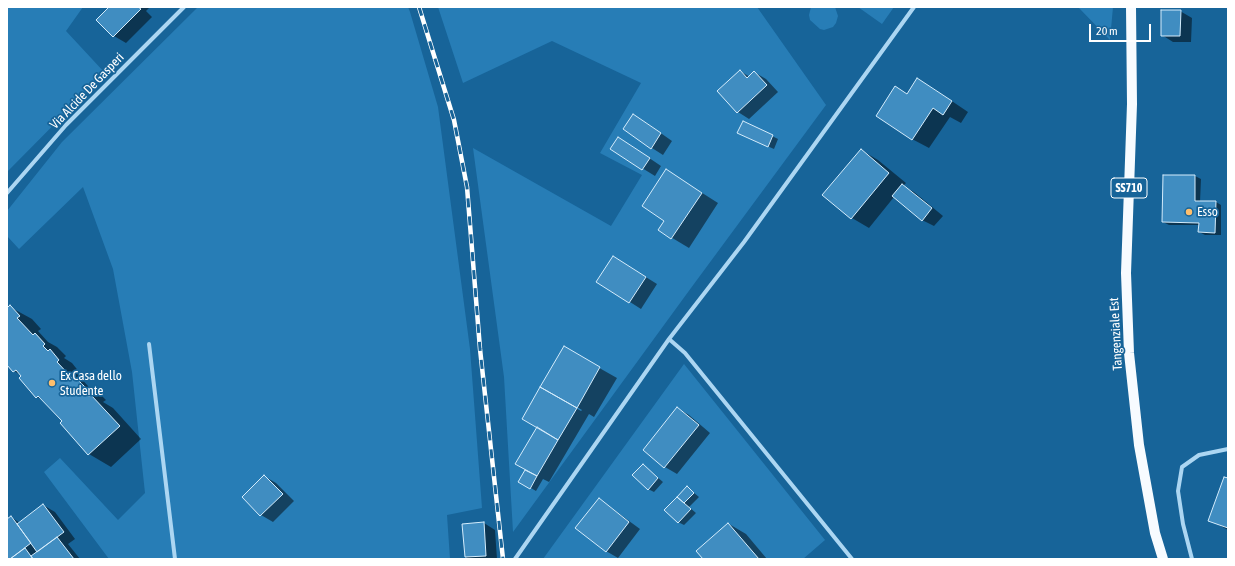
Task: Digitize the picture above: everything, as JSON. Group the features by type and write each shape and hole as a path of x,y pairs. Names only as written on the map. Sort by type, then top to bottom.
{"main road":[{"name":"Tangenziale Est","path":"1131,7 1132,104 1126,273 1129,353 1139,445 1155,533 1163,559"}],"street":[{"name":"Via Alcide De Gasperi","path":"7,193 66,125 184,7"},
{"path":"515,559 669,339 749,236 914,7"},
{"path":"669,339 685,354 852,559"},
{"path":"149,344 175,559"},
{"path":"1192,559 1183,524 1178,491 1182,467 1199,455 1228,449"}],"shaded area":[{"path":"7,7 83,7 66,31 105,73 7,172"},
{"path":"198,7 408,7 438,107 470,349 482,508 447,515 450,559 109,559 44,472 60,458 118,520 145,493 132,372 113,269 83,187 19,249 7,236 7,211 62,142"},
{"path":"438,7 757,7 826,105 513,532 504,377 473,148 611,226 642,175 600,153 641,83 552,41 463,83"},
{"path":"811,7 835,7 838,16 833,27 824,30 820,29 810,20 809,15"},
{"path":"858,7 894,7 882,24"},
{"path":"1078,7 1113,7 1110,40"},
{"path":"684,364 825,540 803,559 543,559"}],"building":[{"path":"109,7 138,7 141,9 113,37 96,20"},
{"path":"1161,10 1181,10 1180,36 1161,36"},
{"path":"740,70 747,78 754,71 767,85 737,113 717,91"},
{"path":"917,78 952,101 943,115 933,108 912,140 876,116 895,86 907,94"},
{"path":"633,114 661,133 651,149 623,129"},
{"path":"743,121 773,135 768,147 737,133"},
{"path":"618,137 650,158 642,170 610,149"},
{"path":"861,149 889,173 851,219 822,195"},
{"path":"666,169 702,193 671,239 658,230 664,221 642,206"},
{"name":"Esso","path":"1163,175 1195,175 1195,201 1216,201 1215,233 1198,232 1199,223 1162,222"},
{"path":"902,184 932,208 922,221 892,196"},
{"path":"613,256 646,277 629,303 596,282"},
{"name":"Ex Casa dello Studente","path":"10,305 20,316 17,318 33,335 35,333 45,344 43,346 48,351 50,349 59,360 57,362 73,379 75,377 85,387 83,389 89,397 91,395 120,426 88,455 60,423 62,421 38,396 36,398 19,378 21,376 16,370 13,372 7,365 7,308"},
{"path":"564,346 600,367 577,408 540,387"},
{"path":"540,387 577,408 558,440 522,419"},
{"path":"677,407 699,425 664,468 643,450"},
{"path":"537,427 558,440 537,476 515,464"},
{"path":"643,464 658,478 648,490 632,475"},
{"path":"525,470 537,476 530,489 518,482"},
{"path":"264,475 283,494 260,516 242,497"},
{"path":"1224,477 1228,478 1228,528 1208,521"},
{"path":"687,486 694,493 684,503 677,497"},
{"path":"677,497 691,509 678,523 664,510"},
{"path":"599,498 629,522 606,552 575,528"},
{"path":"43,504 64,532 37,552 17,524"},
{"path":"11,516 31,543 10,559 7,559 7,519"},
{"path":"484,522 486,556 465,557 462,524"},
{"path":"728,523 759,559 703,559 696,551"},
{"path":"57,537 74,559 33,559 31,556"},
{"path":"25,548 33,559 10,559"}],"railway":[{"path":"419,7 454,120 467,187 480,349 503,559"}],"place":[{"name":"Esso","path":"1189,212"},
{"name":"Ex Casa dello Studente","path":"52,383"}]}
